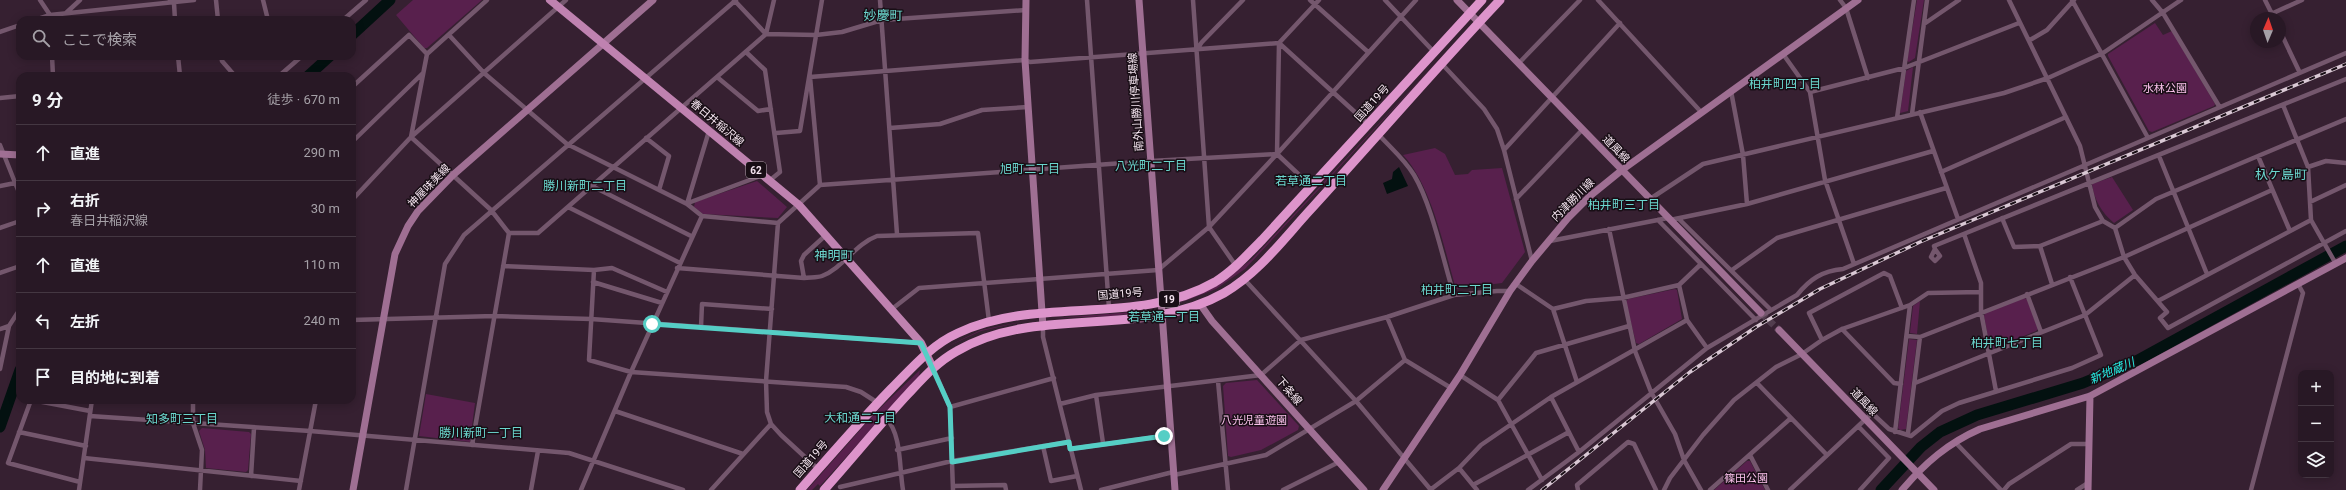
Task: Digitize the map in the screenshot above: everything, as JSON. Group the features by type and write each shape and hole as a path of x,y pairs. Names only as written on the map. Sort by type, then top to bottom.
{"highway":[{"name":"国道19号","path":"800,490 878,403 926,353 957,333 989,321 1042,312 1108,308 1161,301 1201,289 1236,266 1312,187 1482,0"},
{"name":"19","path":"824,490 886,418 932,368 957,351 982,339 1043,327 1130,321 1162,315 1200,304 1223,293 1244,279 1379,135 1500,0"}],"main road":[{"name":"春日井稲沢線","path":"550,0 799,205 921,343 932,368"}],"street":[{"path":"40,0 49,16"},
{"path":"66,13 80,0"},
{"path":"54,16 66,13 194,0"},
{"path":"216,0 218,16"},
{"path":"263,0 267,16"},
{"path":"347,16 365,0"},
{"path":"411,137 427,54 487,0"},
{"path":"356,196 411,137 566,0"},
{"name":"神屋味美線","path":"353,490 391,267 400,241 418,211 453,175 653,0"},
{"path":"406,490 445,264 464,235 567,144 735,0 766,34 816,35 842,32 882,20 1026,10"},
{"path":"508,233 538,233 746,52 766,34 774,0"},
{"path":"776,133 800,131 822,0"},
{"path":"880,0 897,234"},
{"path":"1026,0 1025,60 1043,337 1081,490"},
{"path":"1087,0 1108,308"},
{"name":"南外山勝川停車場線","path":"1139,0 1175,490"},
{"path":"1193,0 1208,227 1236,266"},
{"path":"1197,49 1243,0"},
{"path":"1310,0 1368,52"},
{"path":"1277,154 1279,43 1319,0"},
{"path":"1385,0 1434,52"},
{"path":"892,309 919,288 1158,270 1208,227 1277,154 1416,0"},
{"name":"道風線","path":"1457,0 1761,313"},
{"path":"1518,64 1580,0"},
{"path":"1598,0 1702,113"},
{"path":"1840,0 1846,8 1868,78"},
{"name":"内津勝川線","path":"1383,490 1460,375 1510,291 1532,261 1590,196 1622,170 1858,0"},
{"path":"1897,118 1914,0"},
{"path":"1912,114 1927,0"},
{"path":"1924,24 1959,0"},
{"path":"2009,0 2019,23 2030,40 2080,146 2089,182 2091,198 2103,221 2115,228 2124,257 2135,275 2167,312 2160,318 2168,328 2346,231"},
{"path":"2030,40 2046,30 2073,0 2147,136"},
{"path":"2152,0 2163,13 2219,106"},
{"path":"1650,199 1703,164 2004,93 2048,78 2103,53 2181,0"},
{"path":"2265,0 2271,12"},
{"path":"2278,12 2290,2 2302,0"},
{"path":"172,2 174,16"},
{"path":"1504,150 1620,23"},
{"path":"1810,92 1904,68 2019,23"},
{"path":"0,32 16,26"},
{"path":"356,83 409,35 427,54"},
{"path":"449,35 484,73 567,144 688,204 702,216 778,223"},
{"path":"810,77 1025,60 1030,62 1090,58 1279,43 1369,125"},
{"path":"2286,44 2299,72"},
{"path":"688,204 780,172 776,133 765,70 746,52"},
{"path":"1528,490 1579,452 1707,348 1797,295 1807,283 1820,274 1843,269 2084,165 2147,136 2346,53"},
{"path":"1783,54 1810,92 1825,180 1854,264"},
{"path":"52,60 53,72"},
{"path":"178,60 180,72"},
{"path":"222,60 232,72"},
{"path":"283,72 295,60"},
{"path":"1442,64 1484,109 1497,129 1504,150 1532,261"},
{"path":"356,138 423,73"},
{"path":"717,77 758,111 771,109"},
{"path":"810,77 820,185"},
{"path":"1935,249 1934,246 2346,79"},
{"path":"1731,91 1743,155 1747,204"},
{"path":"0,98 16,96"},
{"path":"2283,105 2308,167 2311,220 2336,264"},
{"path":"890,128 940,124 982,110 1028,107"},
{"path":"1920,112 1958,219"},
{"path":"1941,172 2066,117"},
{"path":"2115,228 2156,199 2346,119"},
{"path":"688,204 709,130"},
{"path":"1516,199 1582,130"},
{"path":"1379,135 1402,159 1414,175 1424,197 1454,295"},
{"path":"411,137 492,210 508,233 472,445"},
{"path":"646,138 669,156 659,190"},
{"path":"0,145 2,154 15,183 0,186"},
{"path":"1549,241 1658,220 1679,219 1747,204 1825,180 1933,151"},
{"path":"2,154 16,155"},
{"path":"818,469 771,424 766,400 766,381 778,223 820,185 1151,161 1277,154 1312,187"},
{"path":"2159,156 2207,274"},
{"path":"2258,156 2290,231"},
{"path":"2308,167 2326,161 2346,163"},
{"path":"2310,202 2346,185"},
{"path":"592,186 691,236"},
{"path":"1732,270 1777,238 1946,188"},
{"path":"1907,336 1920,337 2124,257 2272,190"},
{"path":"568,207 679,266 804,278 822,276 865,240 877,236 897,234 978,233 989,321"},
{"path":"581,490 652,324 691,236 702,216"},
{"path":"2002,218 2014,247 2040,246 2103,221"},
{"path":"1679,219 1771,310"},
{"path":"1658,220 1756,320"},
{"path":"2158,301 2311,220"},
{"path":"0,228 16,222"},
{"path":"1609,229 1622,298 1635,351 1651,392 1675,434 1684,460 1701,490"},
{"path":"1964,234 1981,283 1981,312 1996,391"},
{"path":"804,278 801,261 804,255 826,235"},
{"path":"2040,246 2052,284"},
{"path":"1902,490 1917,472 1942,450 1955,442 1980,429 2090,396 2346,258"},
{"path":"1553,308 1586,301 1622,298 1679,285 1701,264"},
{"path":"503,266 594,270 612,268 667,292"},
{"path":"0,273 16,267"},
{"path":"594,270 589,360 631,372 846,387 861,392 878,403"},
{"path":"1822,340 1809,314 1884,273 1890,276 1902,308"},
{"path":"1915,383 2085,314 2135,275"},
{"path":"1790,490 1865,418 1874,415 1895,432 1908,433 1911,436 1942,411 1996,391 2072,368 2101,355 2070,277"},
{"path":"1244,279 1356,401 1405,458 1430,490 1459,468 1481,445 1551,397 1635,351 1687,320"},
{"path":"593,282 662,303"},
{"path":"1516,284 1553,308 1577,382"},
{"path":"2251,490 2303,293 2298,284"},
{"path":"1679,285 1687,320 1707,348"},
{"path":"1060,404 1096,395 1261,375 1301,340 1387,317 1454,295 1510,291"},
{"path":"1664,490 1670,478 1703,435 1734,400 1776,367 1802,354 1822,340 1842,329 1910,305 1928,293 1980,292"},
{"path":"2027,294 2041,332"},
{"path":"701,327 702,304 772,309"},
{"name":"下条線","path":"1200,304 1309,430 1364,490"},
{"path":"1895,432 1910,305"},
{"path":"0,369 9,326 16,315"},
{"path":"356,320 494,316 591,319 921,343"},
{"path":"1387,317 1405,360 1451,388"},
{"path":"0,329 9,326"},
{"path":"1498,400 1536,353 1629,326"},
{"path":"1842,329 1894,383 1901,384"},
{"name":"道風線","path":"1779,330 1934,490"},
{"path":"1908,433 1920,337"},
{"path":"1101,490 1266,455 1356,401 1405,360"},
{"path":"932,368 950,407 953,488 1005,485 1006,490"},
{"path":"1460,375 1498,400 1542,480"},
{"path":"950,407 1054,378"},
{"path":"1218,381 1228,490"},
{"path":"1757,383 1827,455"},
{"path":"1096,395 1104,443"},
{"path":"2076,490 2088,486 2090,396"},
{"path":"1551,397 1579,452"},
{"path":"30,404 8,463 80,482"},
{"path":"52,404 90,411"},
{"path":"79,490 91,404"},
{"path":"193,404 193,423 202,450 200,490"},
{"path":"299,490 315,404"},
{"path":"615,411 743,454"},
{"path":"90,416 310,431 569,453 593,459 683,490"},
{"path":"886,418 893,425 903,490"},
{"path":"1710,490 1791,418"},
{"path":"711,490 771,424"},
{"path":"1858,426 1889,458 1860,490"},
{"path":"251,476 254,428"},
{"path":"19,432 86,446"},
{"path":"1473,485 1569,432"},
{"path":"1070,449 1104,443 1118,444 1171,435"},
{"path":"897,450 952,438"},
{"path":"833,480 840,489 900,473 952,462 1069,442"},
{"path":"1578,490 1577,485 1628,442 1634,444 1656,490"},
{"path":"1955,442 2003,490 2009,484 2071,444 2089,444"},
{"path":"1043,446 1052,481 1077,476"},
{"path":"531,490 538,451"},
{"path":"1750,455 1768,490"},
{"path":"84,458 301,481"},
{"path":"1283,490 1339,462"},
{"path":"1459,468 1477,490"}],"green space":[{"path":"413,0 482,0 427,48 424,48 396,15"},
{"path":"1917,0 1924,0 1915,58 1909,62 1907,61"},
{"name":"水林公園","path":"2155,23 2163,35 2172,31 2215,104 2214,106 2152,132 2149,131 2108,54"},
{"path":"1463,34 1245,269 1216,289 1177,304 1215,287 1252,259"},
{"path":"1913,67 1908,111 1900,113 1906,71"},
{"path":"1435,148 1445,154 1455,175 1468,174 1472,170 1502,168 1525,252 1502,283 1456,289 1442,237 1429,200 1422,183 1403,155"},
{"path":"2112,177 2133,210 2114,223 2099,206 2092,184"},
{"path":"757,181 787,207 778,218 703,214 694,207 695,202"},
{"path":"1675,289 1677,290 1682,319 1639,344 1636,343 1626,302 1628,299"},
{"path":"2024,298 2027,299 2038,329 1993,349 1990,348 1984,316 1985,313"},
{"path":"1920,301 1917,334 1910,333 1913,306"},
{"path":"1147,311 1113,316 1055,318"},
{"path":"1026,321 981,331 944,348 981,330"},
{"path":"1909,339 1917,340 1906,429 1900,430 1898,428"},
{"path":"920,370 919,376 820,486 818,484 812,490 807,490 876,412"},
{"name":"八光児童遊園","path":"1257,380 1299,426 1298,430 1261,450 1231,457 1228,456 1223,386 1226,383"},
{"path":"426,394 475,403 470,442 419,436"},
{"path":"202,428 249,432 251,434 248,470 246,472 206,468 205,450 199,431"},
{"name":"篠田公園","path":"1747,461 1750,461 1765,490 1714,490"}],"shaded area":[{"path":"1399,167 1408,186 1387,194 1383,183 1392,179 1393,172"}],"waterway":[{"path":"356,31 390,0"},
{"path":"312,72 326,60"},
{"name":"新地蔵川","path":"1881,490 1921,447 1940,432 1977,415 2083,383 2138,360 2346,246"},
{"path":"0,427 16,381"}],"tunnel":[{"path":"1761,313 1779,330"}],"railway":[{"path":"1542,490 1690,372 1756,327 1820,289 1920,242 2346,64"}],"district":[{"name":"妙慶町","path":"883,15"},
{"name":"柏井町四丁目","path":"1785,84"},
{"name":"八光町二丁目","path":"1151,166"},
{"name":"旭町二丁目","path":"1030,169"},
{"name":"杁ケ島町","path":"2281,174"},
{"name":"若草通二丁目","path":"1311,181"},
{"name":"勝川新町二丁目","path":"585,186"},
{"name":"柏井町三丁目","path":"1624,205"},
{"name":"神明町","path":"834,255"},
{"name":"柏井町二丁目","path":"1457,290"},
{"name":"若草通一丁目","path":"1164,317"},
{"name":"柏井町七丁目","path":"2007,343"},
{"name":"大和通二丁目","path":"860,418"},
{"name":"知多町三丁目","path":"182,419"},
{"name":"勝川新町一丁目","path":"481,433"}],"route":[{"path":"652,324 921,343 950,407 952,462 1069,442 1070,449 1104,443 1118,444 1164,436"}]}
